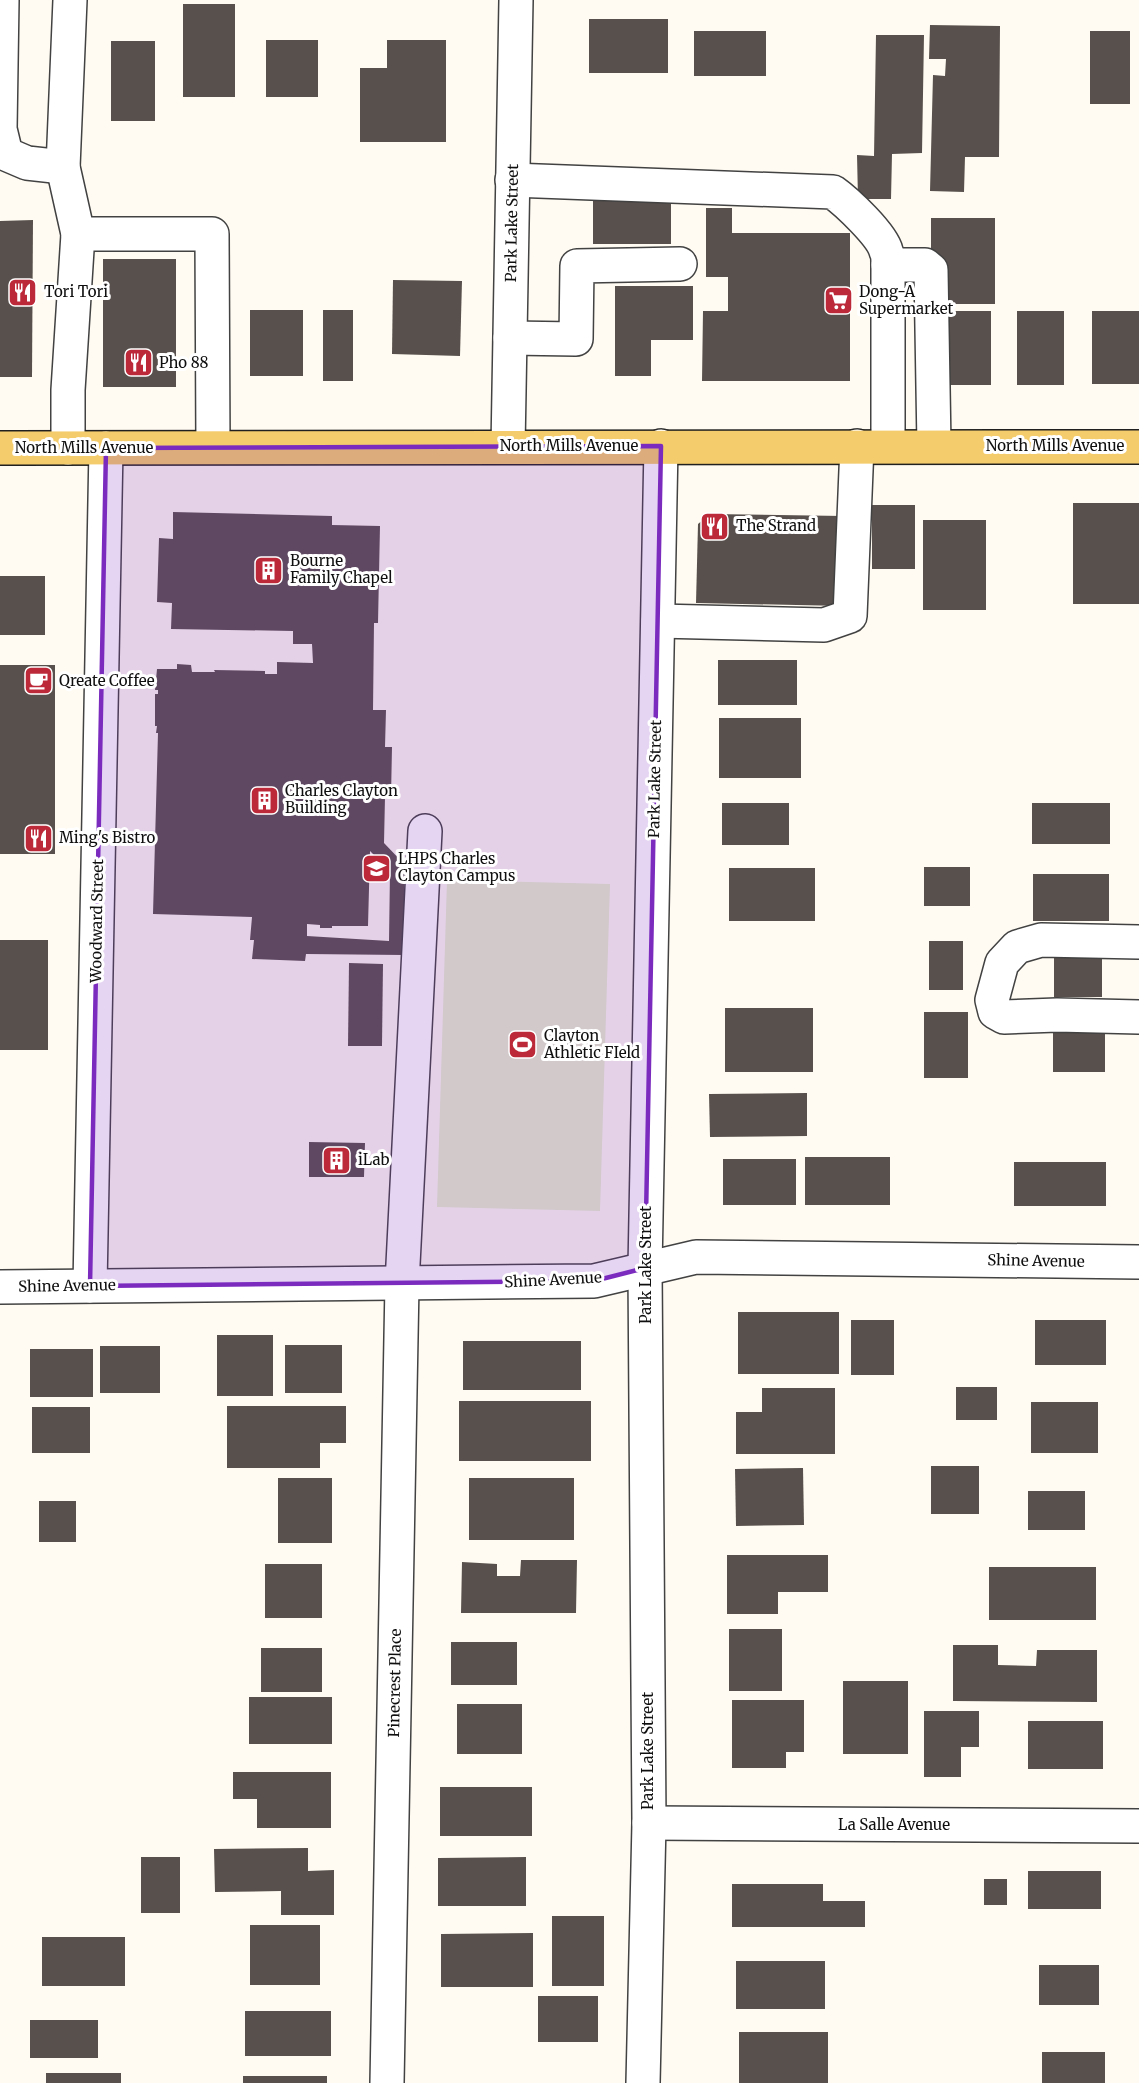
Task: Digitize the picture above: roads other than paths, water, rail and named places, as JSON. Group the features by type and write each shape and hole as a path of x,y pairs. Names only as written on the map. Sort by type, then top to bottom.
{"main road":[{"name":"North Mills Avenue","path":"0,448 1139,447"}],"street":[{"path":"2,0 0,129 6,154 27,163 63,167"},
{"path":"68,448 68,390 78,234 63,167 70,0"},
{"name":"Park Lake Street","path":"508,447 516,0"},
{"path":"512,180 833,192 844,199 886,249 888,265 872,446 850,616 824,625 658,621"},
{"path":"78,234 212,234 213,447"},
{"path":"510,338 576,339 577,266 680,264"},
{"path":"888,265 925,265 931,270 934,446"},
{"name":"Park Lake Street","path":"643,2083 649,1824 645,1268 661,446"},
{"name":"Woodward Street","path":"90,1286 106,448"},
{"name":"Pinecrest Place","path":"387,2083 402,1284 425,831"},
{"path":"1139,942 1041,940 1017,947 1002,963 992,999 994,1012 1004,1017 1139,1017"},
{"name":"Shine Avenue","path":"0,1287 594,1281 696,1257 1139,1262"},
{"name":"La Salle Avenue","path":"649,1824 1139,1826"}],"place":[{"name":"Tori Tori","path":"23,292"},
{"name":"Dong-A Supermarket","path":"838,301"},
{"name":"Pho 88","path":"138,363"},
{"name":"The Strand","path":"715,526"},
{"name":"Bourne Family Chapel","path":"269,570"},
{"name":"Qreate Coffee","path":"38,681"},
{"name":"Charles Clayton Building","path":"264,800"},
{"name":"Ming's Bistro","path":"38,838"},
{"name":"LHPS Charles Clayton Campus","path":"377,868"},
{"name":"Clayton Athletic FIeld","path":"523,1045"},
{"name":"iLab","path":"337,1160"}]}
